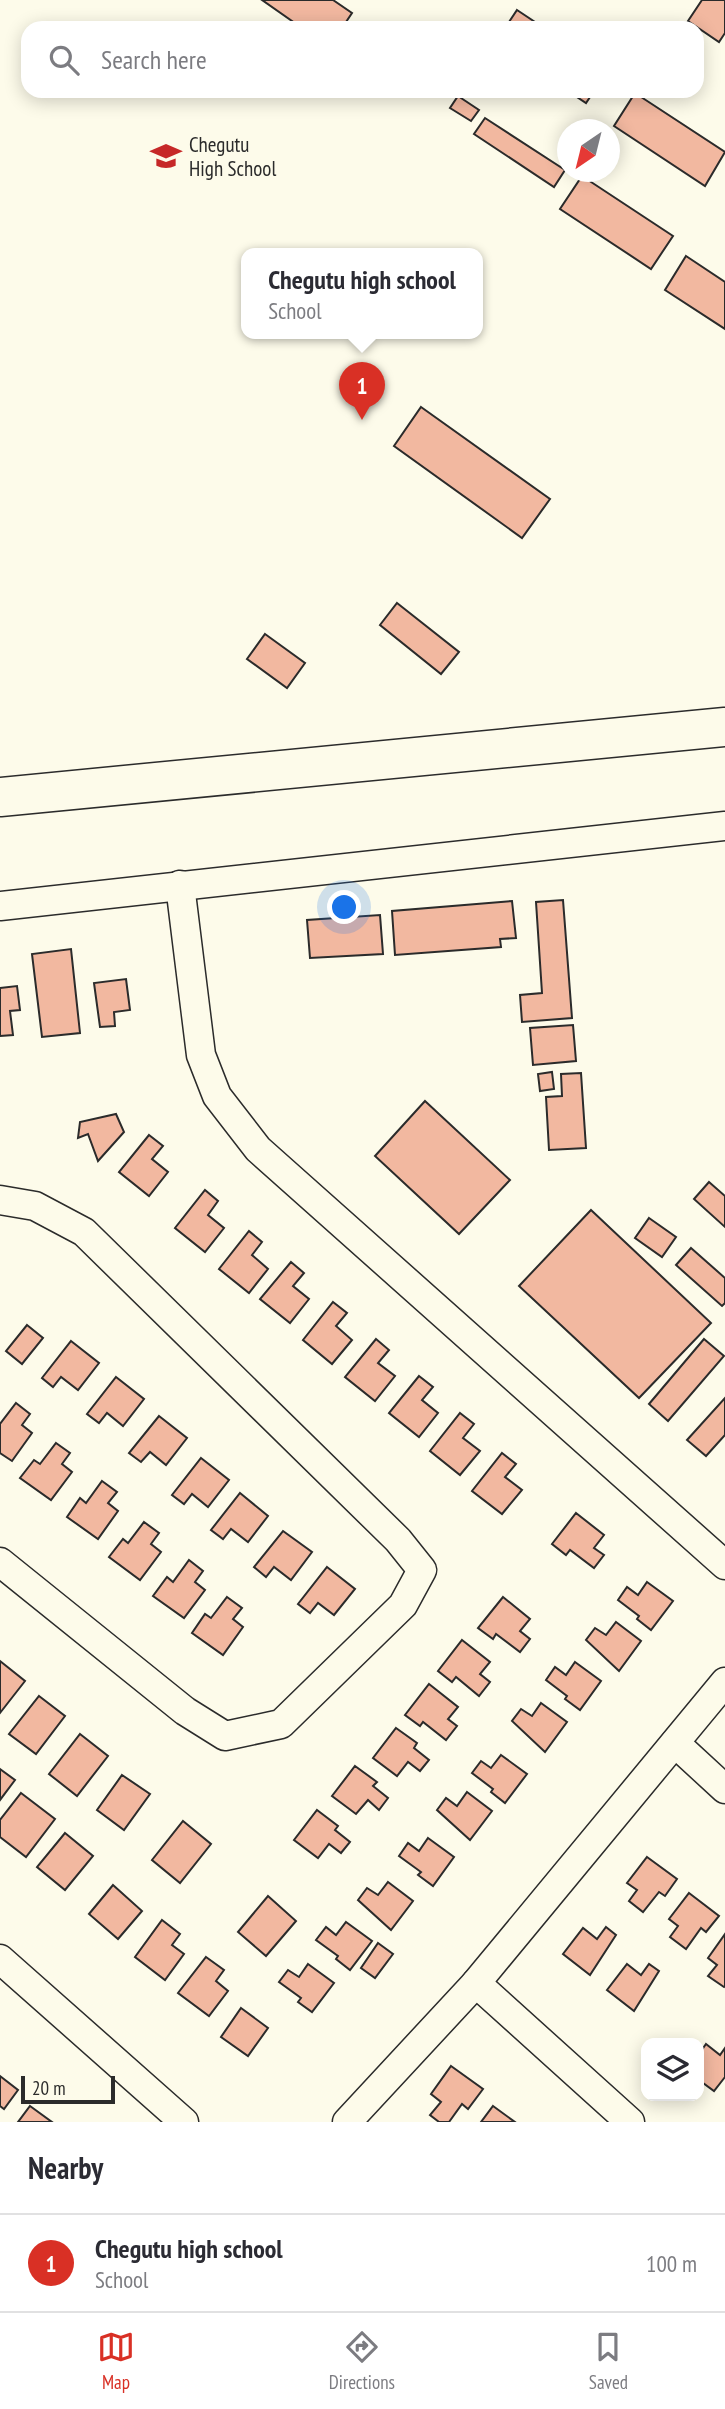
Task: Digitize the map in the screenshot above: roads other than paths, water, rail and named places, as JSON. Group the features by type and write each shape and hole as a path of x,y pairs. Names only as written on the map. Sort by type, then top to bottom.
{"street":[{"path":"0,797 725,727"},
{"path":"0,906 725,826"},
{"path":"180,885 201,1055 217,1096 258,1149 725,1565"},
{"path":"0,1200 35,1206 84,1232 398,1540 422,1570 403,1605 281,1724 225,1736 185,1711 0,1562"},
{"path":"347,2122 476,1983 725,1682"},
{"path":"675,1743 725,1789"},
{"path":"0,1959 184,2122"},
{"path":"476,1983 630,2122"}],"place":[{"name":"Chegutu High School","path":"166,156"},
{"name":"Chegutu high school","path":"362,420"}]}
